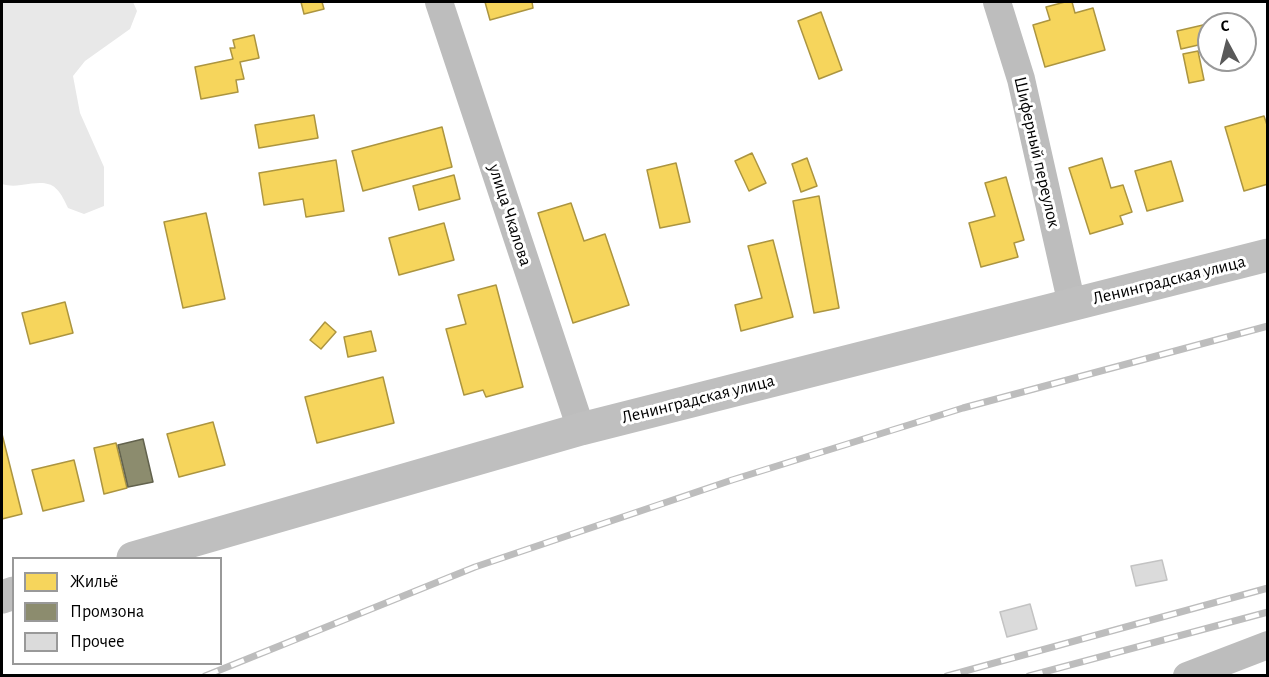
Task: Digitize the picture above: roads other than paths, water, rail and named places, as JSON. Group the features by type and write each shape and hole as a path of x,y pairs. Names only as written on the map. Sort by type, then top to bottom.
{"main road":[{"name":"Ленинградская улица","path":"136,557 580,429 1268,255"}],"street":[{"name":"улица Чкалова","path":"440,2 580,429"},
{"name":"Шиферный переулок","path":"997,2 1021,79 1072,305"},
{"path":"1187,675 1268,645"}],"railway":[{"path":"205,676 475,567 732,480 963,408 1268,326"},
{"path":"947,676 1268,588"},
{"path":"1029,676 1268,612"}]}
